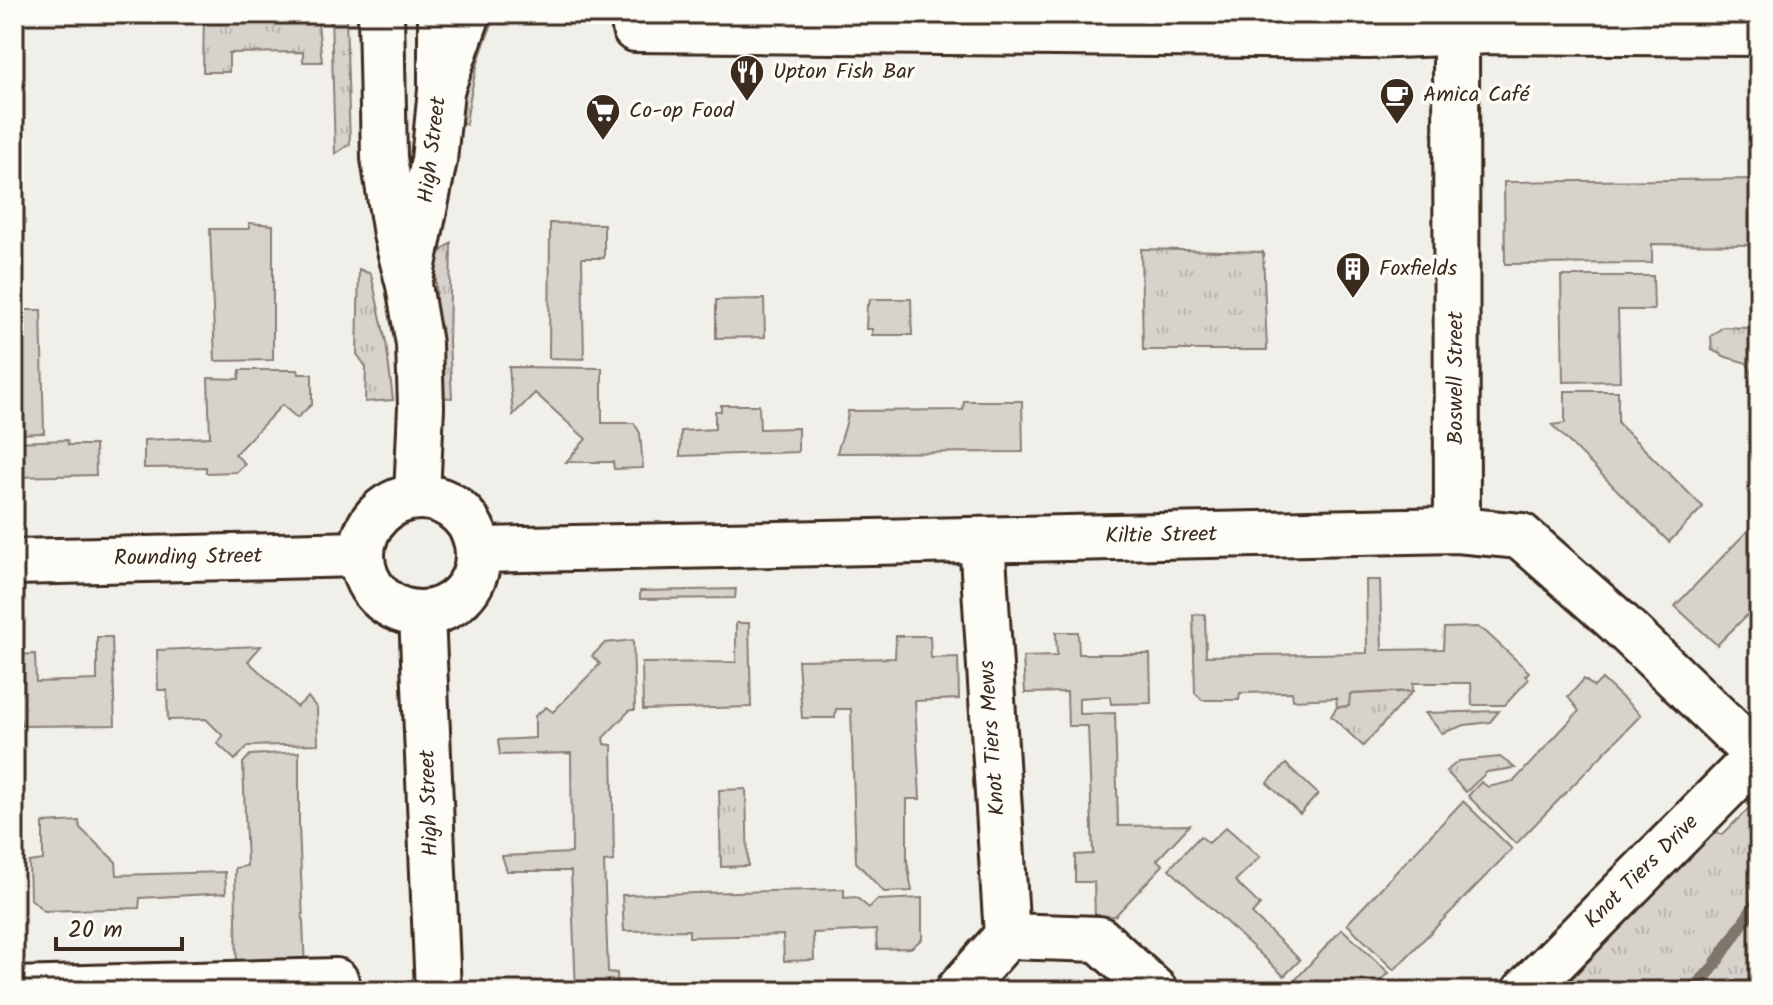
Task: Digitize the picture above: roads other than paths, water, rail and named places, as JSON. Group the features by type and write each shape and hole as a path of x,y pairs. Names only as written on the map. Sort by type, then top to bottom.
{"main road":[{"name":"High Street","path":"381,14 384,158 419,344 421,407 417,496"},
{"name":"High Street","path":"409,285 434,160 441,90 441,14"},
{"path":"441,90 468,14"},
{"path":"635,29 1369,36 1474,32 1759,33"},
{"name":"Boswell Street","path":"1457,530 1474,32"},
{"path":"417,496 435,498 465,517 479,550 477,569 457,601 440,610 422,614 402,611 386,603 372,590 364,573 361,554 364,536 384,508 417,496"},
{"name":"Kiltie Street","path":"479,550 1457,530 1521,536 1617,621 1759,755"},
{"name":"Knot Tiers Mews","path":"982,540 1007,936"},
{"name":"Rounding Street","path":"14,562 361,554"},
{"name":"High Street","path":"422,614 438,991"},
{"name":"Knot Tiers Drive","path":"1525,991 1759,755"},
{"path":"958,991 1007,936 1099,939 1155,991"},
{"path":"14,990 336,981"}],"waterway":[{"path":"1691,991 1712,969 1759,899"}],"place":[{"name":"Upton Fish Bar","path":"747,103"},
{"name":"Amica Café","path":"1397,126"},
{"name":"Co-op Food","path":"603,142"},
{"name":"Foxfields","path":"1353,300"}]}
